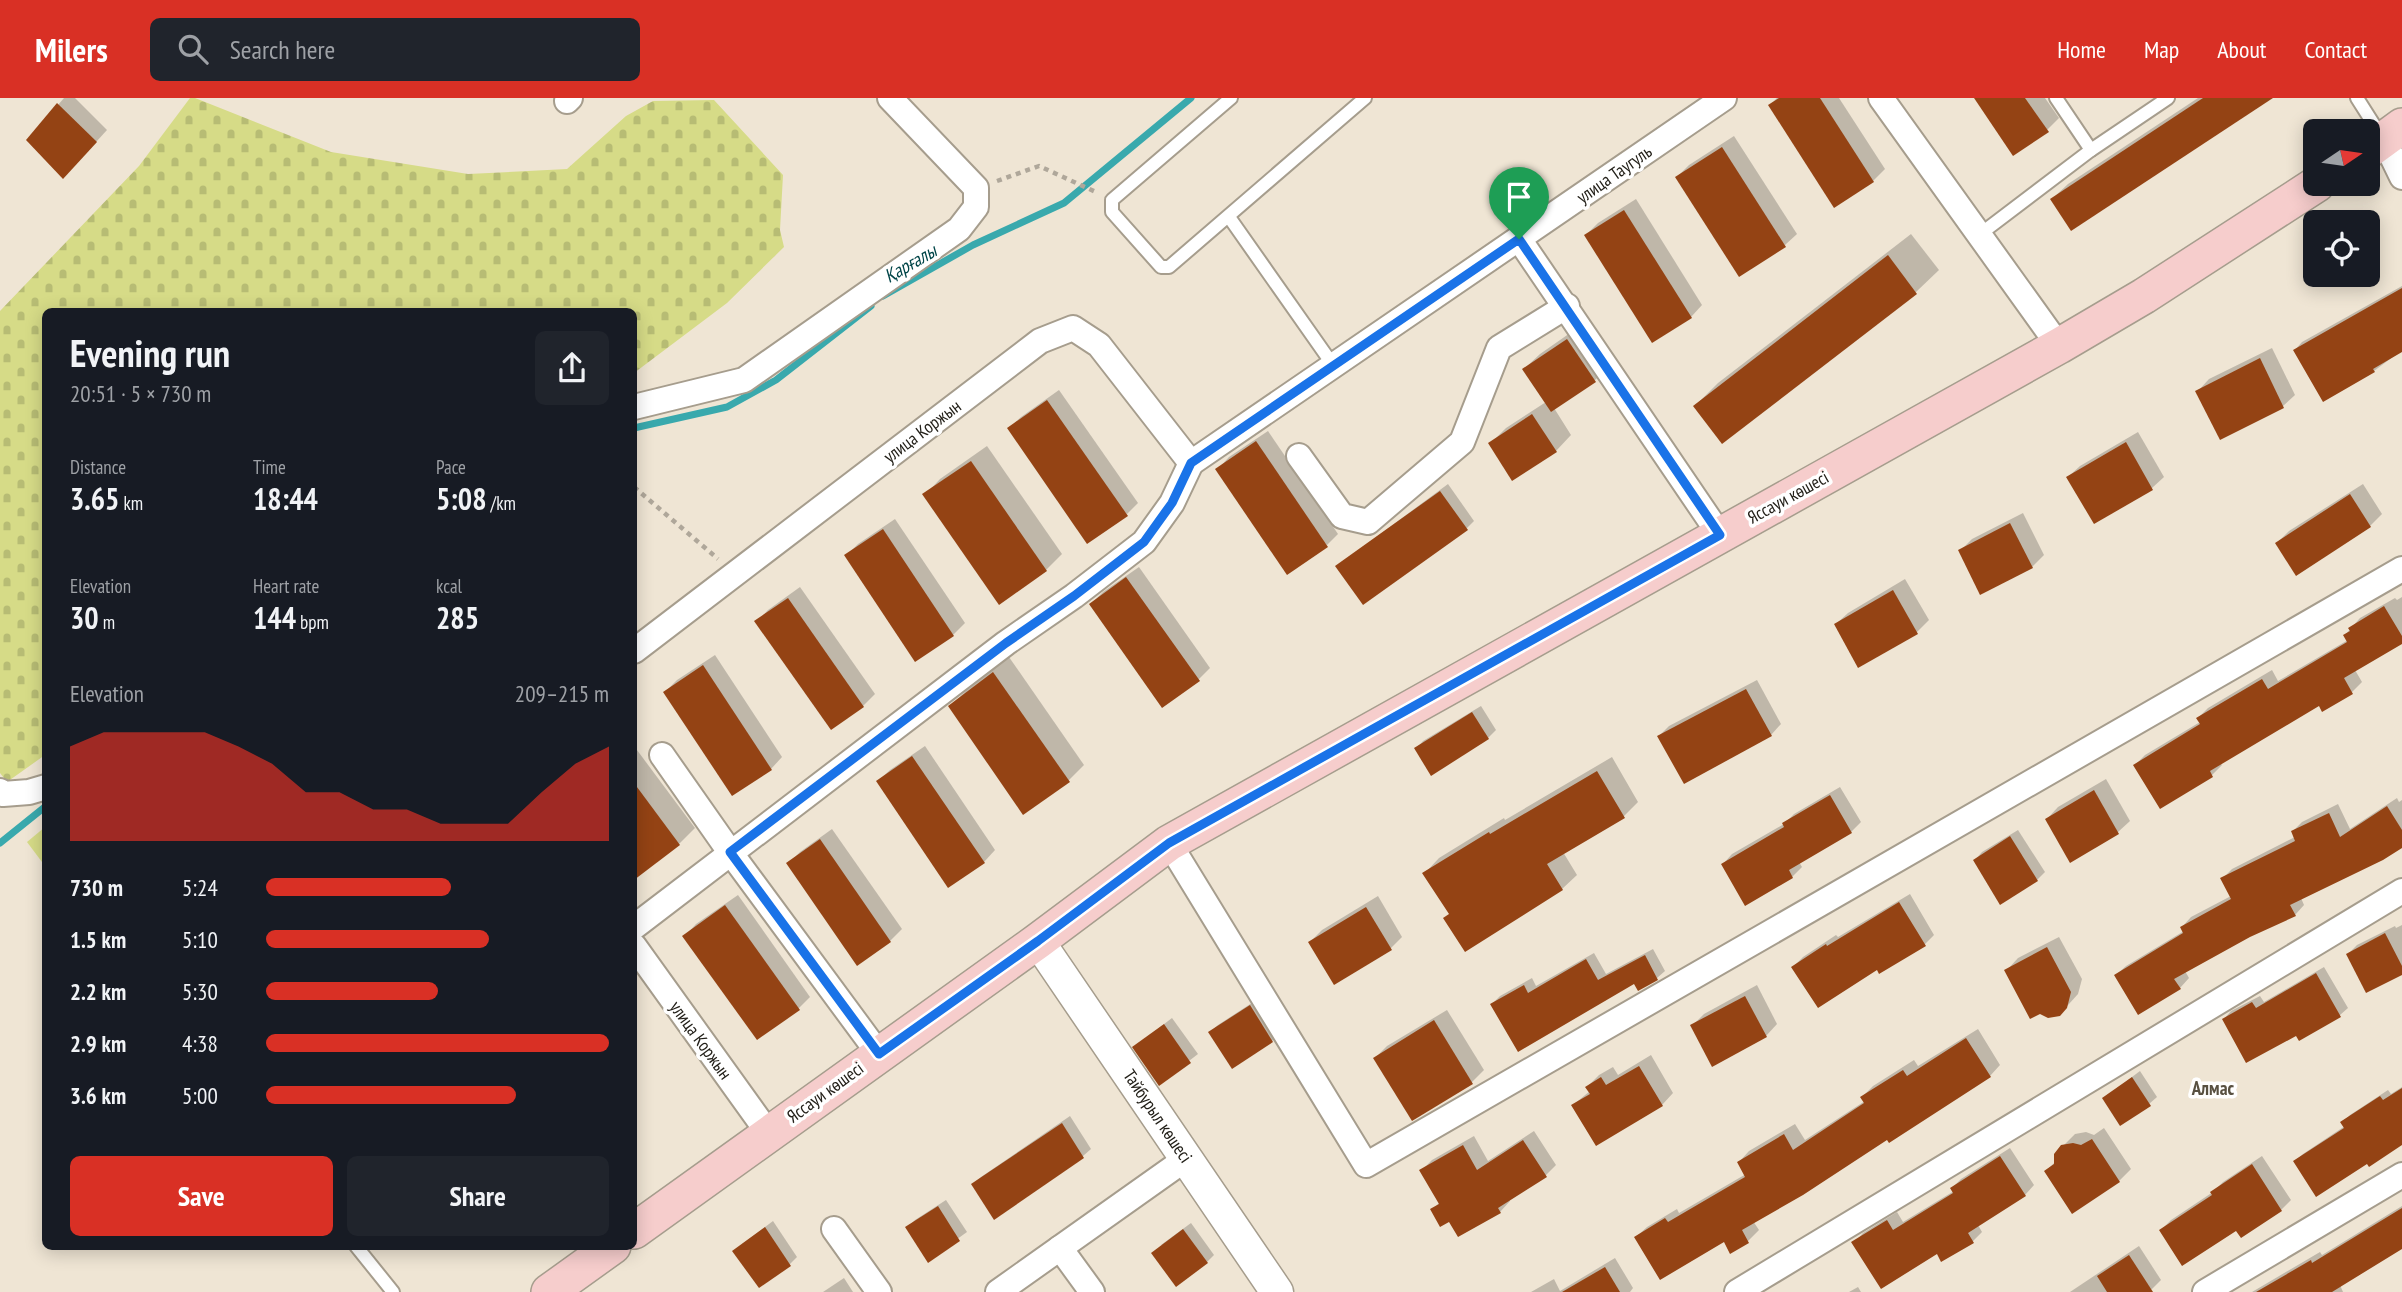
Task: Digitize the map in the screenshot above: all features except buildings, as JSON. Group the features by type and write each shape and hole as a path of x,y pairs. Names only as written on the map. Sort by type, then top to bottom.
{"main road":[{"name":"Яссауи көшесі","path":"637,1229 1038,941 1169,843 2059,345 2144,296 2303,193"},
{"path":"549,1292 607,1250"}],"street":[{"path":"637,406 744,380 959,229 976,207 976,188 890,98"},
{"name":"улица Таугуль","path":"1191,463 1724,98"},
{"path":"1881,98 2059,345"},
{"path":"2385,139 2402,177"},
{"path":"1519,239 1720,535"},
{"path":"1299,456 1342,516 1368,522 1462,442 1499,348 1567,306"},
{"name":"улица Коржын","path":"637,649 1040,341 1073,328 1099,345 1191,463"},
{"path":"637,925 1006,643 1074,596 1144,542 1172,503 1191,463"},
{"path":"1169,843 1366,1165 2402,569"},
{"path":"662,755 879,1054"},
{"path":"0,791 4,794 42,788"},
{"path":"1737,1292 2402,891"},
{"name":"Тайбурыл көшесі","path":"1038,941 1277,1292"},
{"name":"улица Коржын","path":"637,950 769,1134"},
{"path":"998,1292 1186,1158"},
{"path":"2205,1292 2402,1175"},
{"path":"834,1229 878,1292"},
{"path":"1060,1248 1092,1292"}],"lane":[{"path":"1231,98 1112,200 1112,212 1161,267 1169,267 1365,98"},
{"path":"2056,98 2091,150"},
{"path":"1979,235 2091,150 2168,98"},
{"path":"2357,98 2385,139"},
{"path":"1229,217 1333,365"},
{"path":"359,1250 393,1292"}],"path":[{"path":"976,188 1039,166 1112,200"},
{"path":"637,490 735,574"}],"green space":[{"path":"190,98 331,152 468,174 567,169 626,116 653,101 714,100 783,175 780,230 784,247 727,303 637,371 637,308 42,308 42,757 7,782 0,773 0,311 139,166"},
{"path":"42,830 42,862 27,842"}],"waterway":[{"name":"Қарғалы","path":"883,296 973,245 1064,203 1191,98"},
{"name":"Қарғалы","path":"637,427 727,407 776,380 871,306"},
{"name":"Қарғалы","path":"0,843 42,809"}],"district":[{"name":"Алмас","path":"2213,1088"}],"route":[{"path":"1519,239 1720,535 1169,843 1038,941 879,1054 730,852 1144,542 1172,503 1191,463 1519,239"}]}
